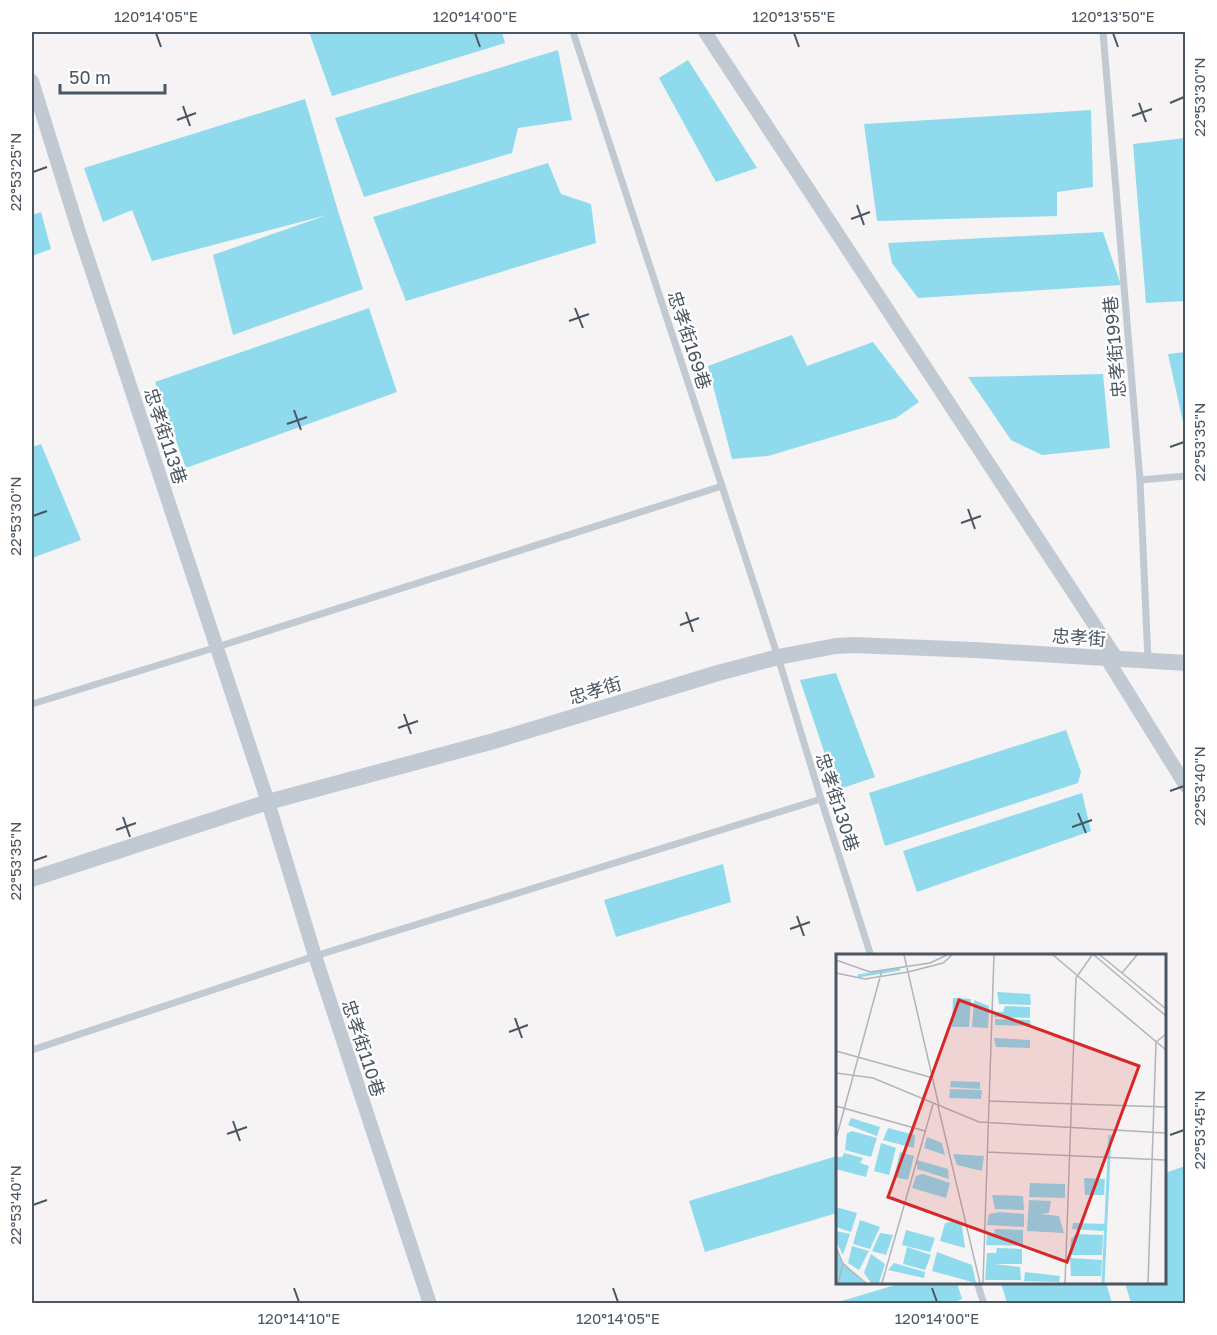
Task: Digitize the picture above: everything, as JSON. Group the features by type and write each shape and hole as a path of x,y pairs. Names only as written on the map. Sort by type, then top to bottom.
{"street":[{"path":"705,32 1112,659 1185,786"},
{"name":"忠孝街113巷","path":"32,81 268,802"},
{"name":"忠孝街","path":"32,879 268,802 494,741 778,657 836,646 975,650 1185,663"},
{"name":"忠孝街110巷","path":"268,802 315,956 430,1304"}],"lane":[{"name":"忠孝街169巷","path":"573,32 778,657"},
{"name":"忠孝街199巷","path":"1103,32 1140,480 1148,660"},
{"path":"1140,480 1185,476"},
{"path":"32,704 722,486"},
{"name":"忠孝街130巷","path":"778,657 870,954"},
{"path":"32,1050 315,956 821,799"},
{"path":"978,1284 984,1304"}],"water":[{"path":"309,32 502,32 505,43 332,96"},
{"path":"558,50 572,120 518,128 512,153 364,197 335,118"},
{"path":"688,60 757,168 716,182 659,78"},
{"path":"305,99 363,289 233,335 213,255 327,215 152,261 132,210 103,222 84,168"},
{"path":"1091,110 1093,187 1057,192 1057,216 877,221 864,124"},
{"path":"1185,138 1185,301 1146,303 1133,144"},
{"path":"548,163 561,194 591,204 596,243 406,301 373,217"},
{"path":"41,212 51,249 32,256 32,215"},
{"path":"1103,232 1121,285 918,298 892,263 888,243"},
{"path":"369,308 397,392 186,468 155,382"},
{"path":"792,335 807,366 873,342 919,402 896,418 768,456 732,459 708,366"},
{"path":"1185,352 1186,431 1168,354"},
{"path":"1103,374 1110,448 1042,455 1011,440 968,377"},
{"path":"41,444 81,540 32,558 32,447"},
{"path":"836,673 875,777 837,790 800,680"},
{"path":"1066,730 1081,772 1078,783 885,846 869,793"},
{"path":"1082,793 1091,831 917,892 903,851"},
{"path":"723,864 731,902 616,937 604,900"},
{"path":"836,1156 836,1213 705,1252 689,1201"},
{"path":"1185,1166 1185,1303 1131,1303 1125,1284 1166,1284 1166,1173"},
{"path":"899,1284 957,1284 962,1299 949,1304 835,1303"},
{"path":"1001,1284 1106,1284 1112,1303 1007,1303"}]}
